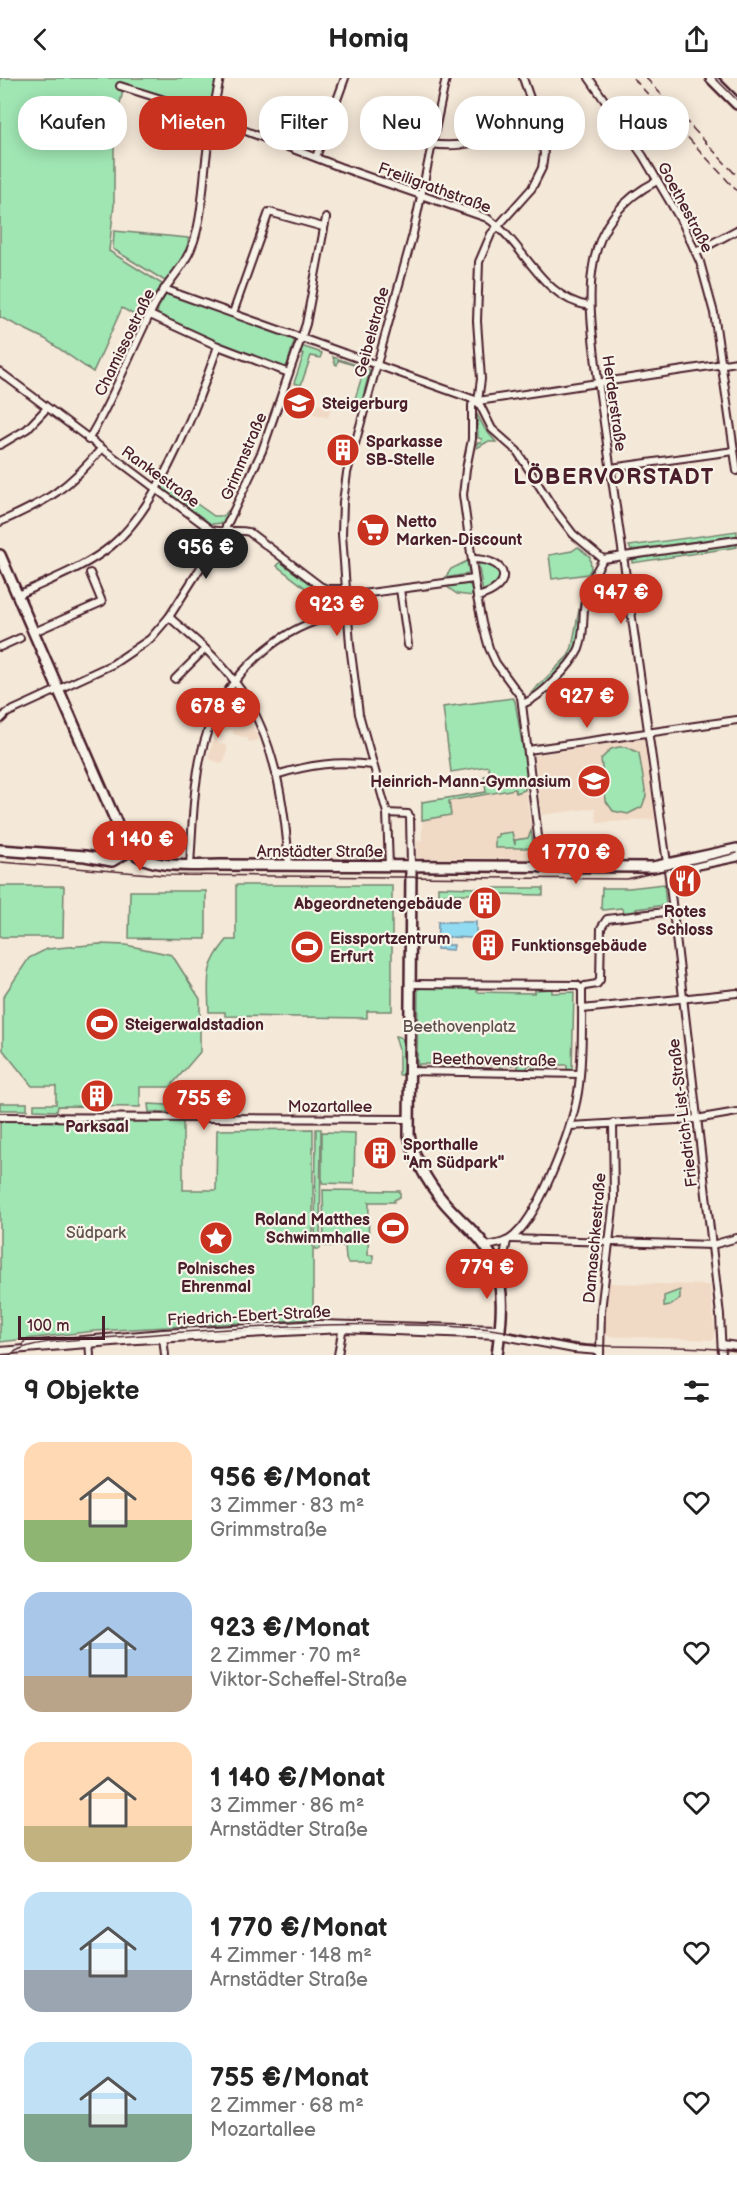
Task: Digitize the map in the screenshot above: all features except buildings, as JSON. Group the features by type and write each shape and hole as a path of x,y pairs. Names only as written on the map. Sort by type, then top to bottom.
{"main road":[{"path":"711,78 735,98"},
{"path":"0,555 73,730 83,745 131,850 112,861 86,856 0,850"},
{"path":"0,569 57,690"},
{"name":"Arnstädter Straße","path":"131,850 146,860 190,865 512,867 647,873 737,849"},
{"name":"Arnstädter Straße","path":"667,868 737,856"},
{"path":"411,866 408,1071 408,1119 411,1144 425,1176 444,1203 486,1246 492,1258 500,1282 497,1355"}],"street":[{"name":"Chamissostraße","path":"216,96 220,78"},
{"path":"316,157 345,78"},
{"name":"Geibelstraße","path":"442,97 446,78"},
{"path":"524,78 530,96"},
{"name":"Goethestraße","path":"589,78 657,181 683,224 696,252 710,296 737,471"},
{"name":"Freiligrathstraße","path":"120,86 151,96"},
{"name":"Freiligrathstraße","path":"247,130 474,213 498,226 513,240 547,283 573,302 589,306"},
{"name":"Chamissostraße","path":"88,440 106,409 150,315 164,289 181,268 194,242 208,150"},
{"name":"Geibelstraße","path":"389,866 387,813 359,714 353,676 342,534 343,502 347,473 422,194 431,150"},
{"path":"544,150 542,168 538,178 532,188 491,234 479,262 477,321 481,379 478,401 492,429 517,451 573,534 603,559 737,540"},
{"name":"Herderstraße","path":"657,181 631,196 605,228 593,261 589,306 667,868"},
{"path":"233,314 269,212 323,227"},
{"name":"Grimmstraße","path":"0,719 6,713 130,654 150,639 169,617 224,531 262,451 301,338 315,280 326,218"},
{"path":"696,252 737,230"},
{"path":"164,289 478,401"},
{"path":"150,315 218,346 289,373"},
{"path":"18,594 84,564 110,547 135,520 155,489 195,409 218,346"},
{"path":"542,868 521,697 496,663 485,634 474,579 463,495 472,440 472,405 478,401 598,381 737,362"},
{"name":"Rankestraße","path":"0,372 46,409 211,530 238,530 254,534 320,586 346,593 400,589 474,579"},
{"path":"0,445 27,429 46,409"},
{"path":"0,522 46,500 67,486 101,449"},
{"path":"611,468 734,451"},
{"path":"472,559 498,565 503,570 504,577 497,589 477,597"},
{"path":"522,704 539,696 578,650 582,637 588,587 603,559"},
{"path":"34,632 102,602 90,573"},
{"path":"400,589 408,645"},
{"path":"190,865 195,795 208,732 216,712 235,681 272,646 305,626 321,620 348,615"},
{"path":"169,617 205,649 235,681 251,707 260,726 276,775 285,823 289,866"},
{"path":"0,647 20,638"},
{"path":"175,679 205,649"},
{"path":"528,750 737,720"},
{"path":"276,775 307,765 322,763 373,765"},
{"path":"387,813 408,814 411,824 411,866"},
{"name":"Friedrich-List-Straße","path":"667,868 712,1245 722,1355"},
{"path":"582,989 585,986 597,984 600,980 601,928 608,918 673,911"},
{"path":"409,984 577,985 582,989"},
{"path":"500,1282 503,1254 508,1240 522,1228 540,1197 570,1126 580,1074 582,989"},
{"path":"582,1009 737,993"},
{"name":"Beethovenstraße","path":"408,1071 580,1074"},
{"path":"570,1126 696,1119 737,1112"},
{"name":"Mozartallee","path":"0,1117 408,1119"},
{"name":"Damaschkestraße","path":"600,1353 600,1318 614,1200 613,1123"},
{"path":"486,1246 508,1240 712,1245 737,1238"},
{"path":"338,1355 343,1327"},
{"name":"Friedrich-Ebert-Straße","path":"0,1350 163,1336 343,1327 499,1332 600,1353"},
{"path":"163,1336 165,1355"},
{"path":"89,1341 90,1355"},
{"path":"722,1344 737,1346"}],"shaded area":[{"name":"Steigerburg","path":"291,383 300,385 297,397 331,408 328,418 302,411 301,414 282,408"},
{"path":"234,695 244,707 259,740 249,742 247,738 233,734 233,730 220,731 217,743 227,746 227,751 224,762 219,763 208,758 218,724"},
{"name":"Heinrich-Mann-Gymnasium","path":"644,739 655,819 597,823 595,808 542,815 534,755"},
{"path":"525,785 535,859 417,858 417,841 422,840 422,802"},
{"path":"609,1283 710,1285 715,1338 712,1340 607,1336 604,1332"}],"green space":[{"path":"0,78 218,78 214,96 157,96 124,86 122,96 18,96 18,150 114,150 114,205 109,251 162,284 143,320 122,308 93,372 45,339 0,317"},
{"path":"114,231 188,238 187,250 165,281 113,249"},
{"path":"167,293 295,338 286,369 219,344 157,316 158,308"},
{"path":"301,346 322,353 320,358 311,356 301,385 294,383 304,354 300,352"},
{"path":"333,357 370,370 360,408 359,404 354,402 363,373 359,371 360,367 338,360 337,365"},
{"path":"477,414 485,429 496,442 487,442 477,448 477,443 481,443 482,439 478,438"},
{"path":"164,479 214,516 223,516 233,506 224,523 211,524 163,489"},
{"path":"737,531 737,536 631,550 629,546"},
{"path":"737,543 737,547 632,563 632,558"},
{"path":"578,547 590,557 591,569 588,574 552,579 549,555 572,551"},
{"path":"467,561 469,572 467,574 445,578 451,569"},
{"path":"280,562 311,585 312,593 277,566"},
{"path":"478,562 495,565 502,574 498,585 483,593"},
{"path":"584,583 587,584 580,611 580,630 575,648 570,658 533,695 531,693 568,656 572,647"},
{"path":"468,584 471,586 473,596 457,594 446,586"},
{"path":"513,698 529,785 525,785 525,790 516,793 515,789 449,801 451,815 422,820 422,802 486,792 484,776 490,775 488,766 451,772 443,707"},
{"path":"627,747 639,753 646,796 642,807 628,814 613,811 606,801 601,759 611,749"},
{"path":"531,831 533,844 531,848 495,848 495,837 498,837 498,834 512,832 515,845 515,840 528,838"},
{"path":"664,884 666,905 636,909 637,913 626,914 621,908 603,910 601,908 602,888"},
{"name":"Eissportzentrum Erfurt","path":"236,885 392,885 392,1011 367,1011 367,1018 225,1016 225,1012 209,1012 208,982 214,958 227,940 236,940"},
{"path":"0,886 64,886 63,937 0,937"},
{"path":"438,887 477,888 476,894 438,894"},
{"path":"492,888 543,888 543,895 492,894"},
{"path":"130,891 206,891 206,939 129,938"},
{"name":"Steigerwaldstadion","path":"99,944 126,945 172,955 200,999 200,1052 170,1087 140,1087 140,1107 58,1106 57,1111 34,1110 34,1104 56,1104 56,1086 32,1086 3,1050 3,997 29,958 47,949"},
{"name":"Beethovenplatz","path":"420,988 477,989 477,992 534,993 535,990 552,989 552,993 574,992 572,1070 567,1070 567,1065 548,1065 548,1070 545,1069 545,1065 536,1065 533,1069 532,1065 528,1065 527,1069 518,1069 518,1065 503,1065 503,1069 500,1069 499,1065 482,1064 482,1069 479,1069 479,1064 462,1064 462,1069 452,1068 452,1064 447,1064 447,1068 443,1068 442,1064 419,1064 417,1068 418,990"},
{"path":"395,1036 403,1040 403,1075 399,1075 399,1050"},
{"path":"0,1103 27,1103 27,1110 0,1110"},
{"path":"148,1104 168,1105 168,1112 149,1112"},
{"name":"Südpark","path":"0,1118 183,1120 183,1190 216,1190 217,1130 313,1129 313,1319 95,1331 0,1342"},
{"path":"316,1129 321,1129 320,1249 315,1249"},
{"path":"322,1132 355,1133 354,1184 322,1183"},
{"path":"323,1190 400,1191 400,1197 394,1202 369,1202 368,1255 373,1255 373,1263 348,1263 345,1246 324,1246"},
{"path":"680,1290 680,1299 664,1307 664,1296"}],"water":[{"path":"438,922 476,922 476,950 472,950 473,938 448,937 447,945 454,945 453,950 437,949"}],"tram line":[{"path":"715,78 737,100"},
{"path":"0,862 163,875 627,879 737,853"},
{"path":"10,1355 30,1346 60,1341 207,1330 343,1325 479,1328 587,1345 737,1351"}],"railway":[{"path":"633,78 737,191"},
{"path":"646,78 737,176"}],"place":[{"name":"Steigerburg","path":"299,403"},
{"name":"Sparkasse SB-Stelle","path":"343,450"},
{"name":"Netto Marken-Discount","path":"373,530"},
{"name":"Heinrich-Mann-Gymnasium","path":"594,781"},
{"name":"Rotes Schloss","path":"685,881"},
{"name":"Abgeordnetengebäude","path":"485,903"},
{"name":"Funktionsgebäude","path":"488,945"},
{"name":"Eissportzentrum Erfurt","path":"307,947"},
{"name":"Steigerwaldstadion","path":"102,1024"},
{"name":"Parksaal","path":"97,1096"},
{"name":"Sporthalle \"Am Südpark\"","path":"380,1153"},
{"name":"Roland Matthes Schwimmhalle","path":"393,1228"},
{"name":"Polnisches Ehrenmal","path":"216,1238"}],"district":[{"name":"LÖBERVORSTADT","path":"614,476"}]}
